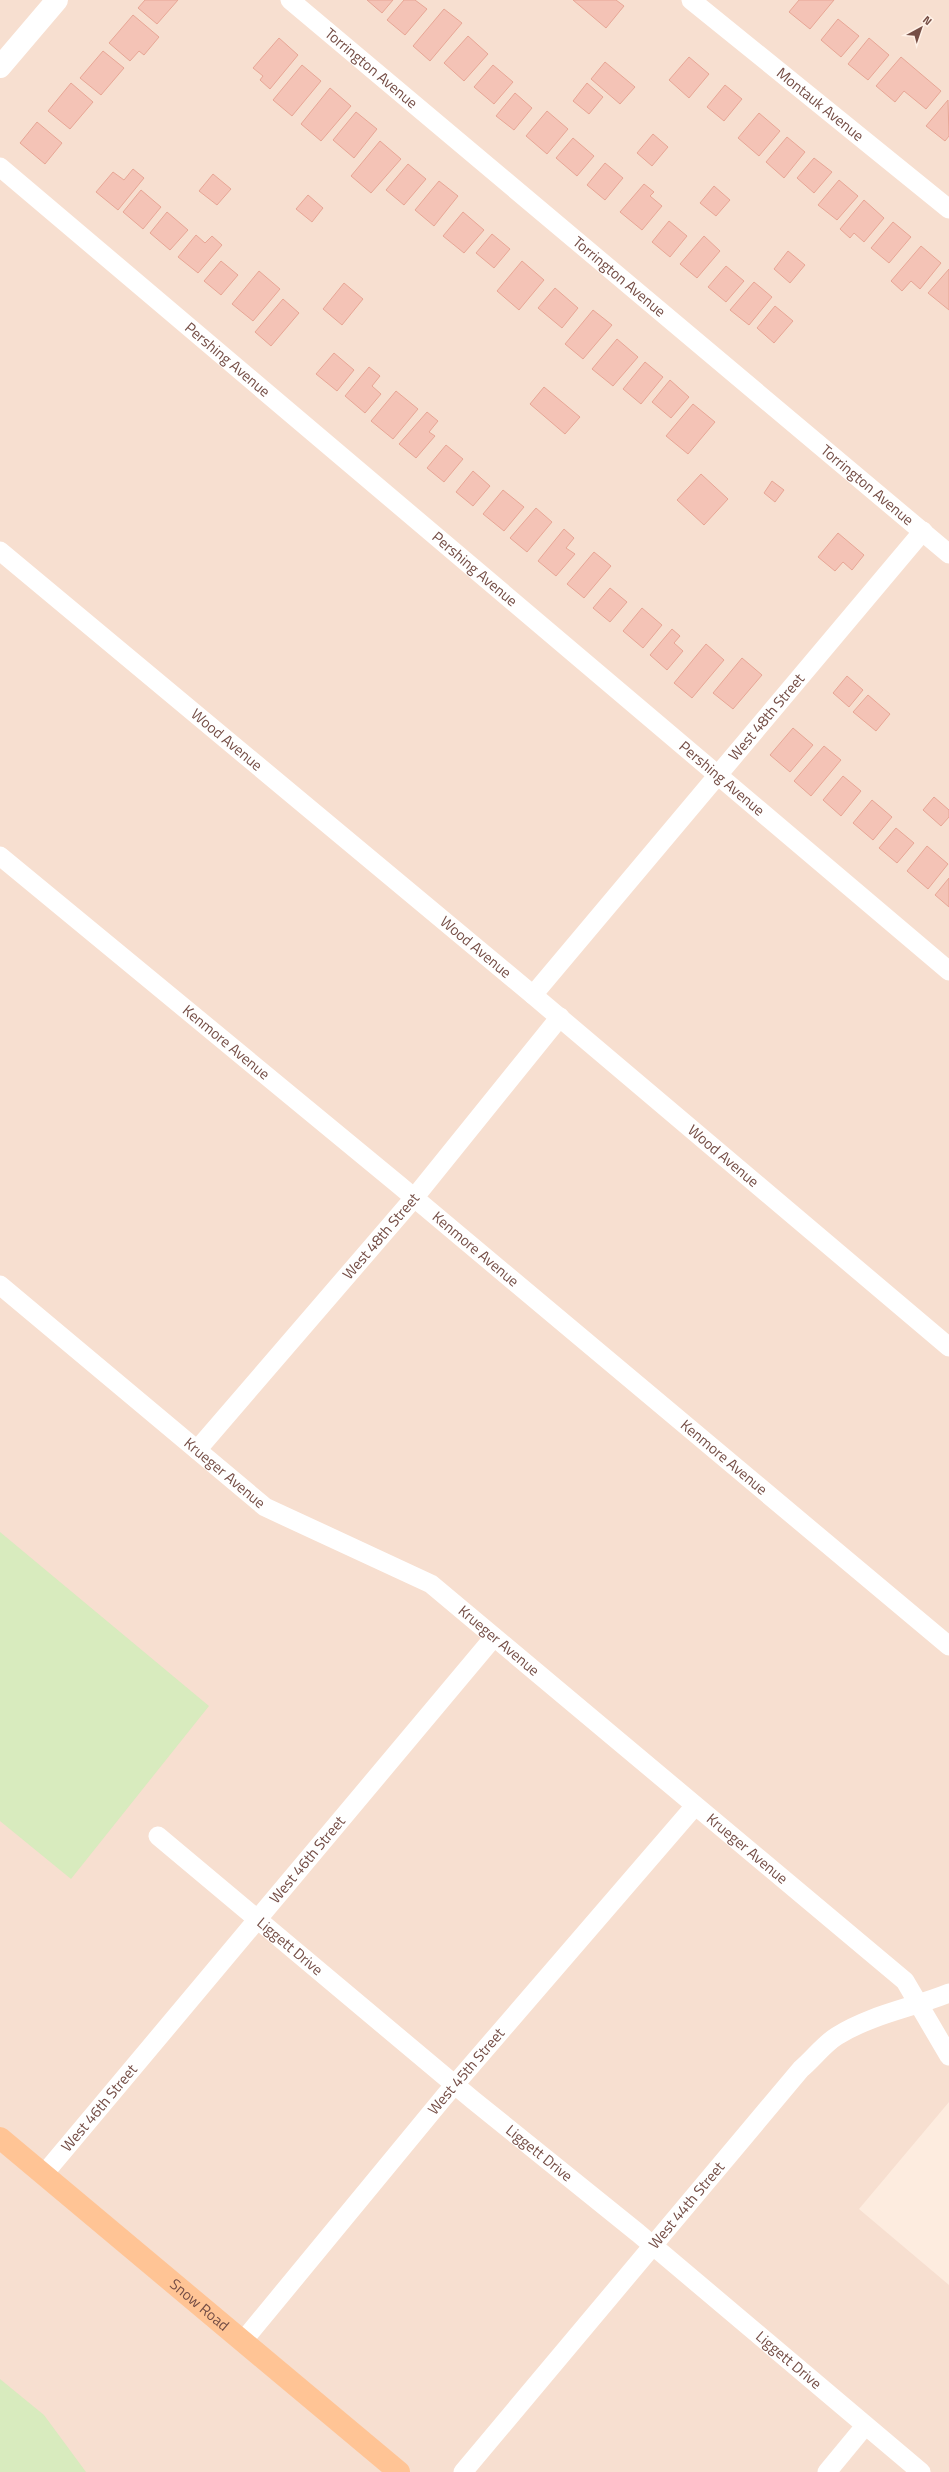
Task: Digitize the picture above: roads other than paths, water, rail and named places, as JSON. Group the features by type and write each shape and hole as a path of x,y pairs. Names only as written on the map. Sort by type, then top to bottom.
{"main road":[{"name":"Snow Road","path":"0,2138 399,2472"}],"street":[{"path":"0,67 57,0"},
{"name":"Torrington Avenue","path":"290,0 949,553"},
{"name":"Montauk Avenue","path":"691,0 949,209"},
{"name":"Pershing Avenue","path":"0,167 949,971"},
{"name":"West 48th Street","path":"533,995 923,531"},
{"name":"Wood Avenue","path":"0,551 560,1017 949,1346"},
{"name":"Kenmore Avenue","path":"0,856 414,1198 949,1646"},
{"name":"West 48th Street","path":"197,1450 414,1198 560,1017"},
{"name":"Krueger Avenue","path":"0,1285 265,1507 431,1584 694,1807 905,1981 920,2004 949,2056"},
{"name":"West 46th Street","path":"44,2174 494,1637"},
{"name":"West 45th Street","path":"243,2341 455,2085 694,1807"},
{"name":"Liggett Drive","path":"158,1836 921,2472"},
{"name":"West 44th Street","path":"463,2472 801,2069 836,2036 874,2016 920,2004 949,1993"},
{"path":"826,2472 865,2426"}]}
